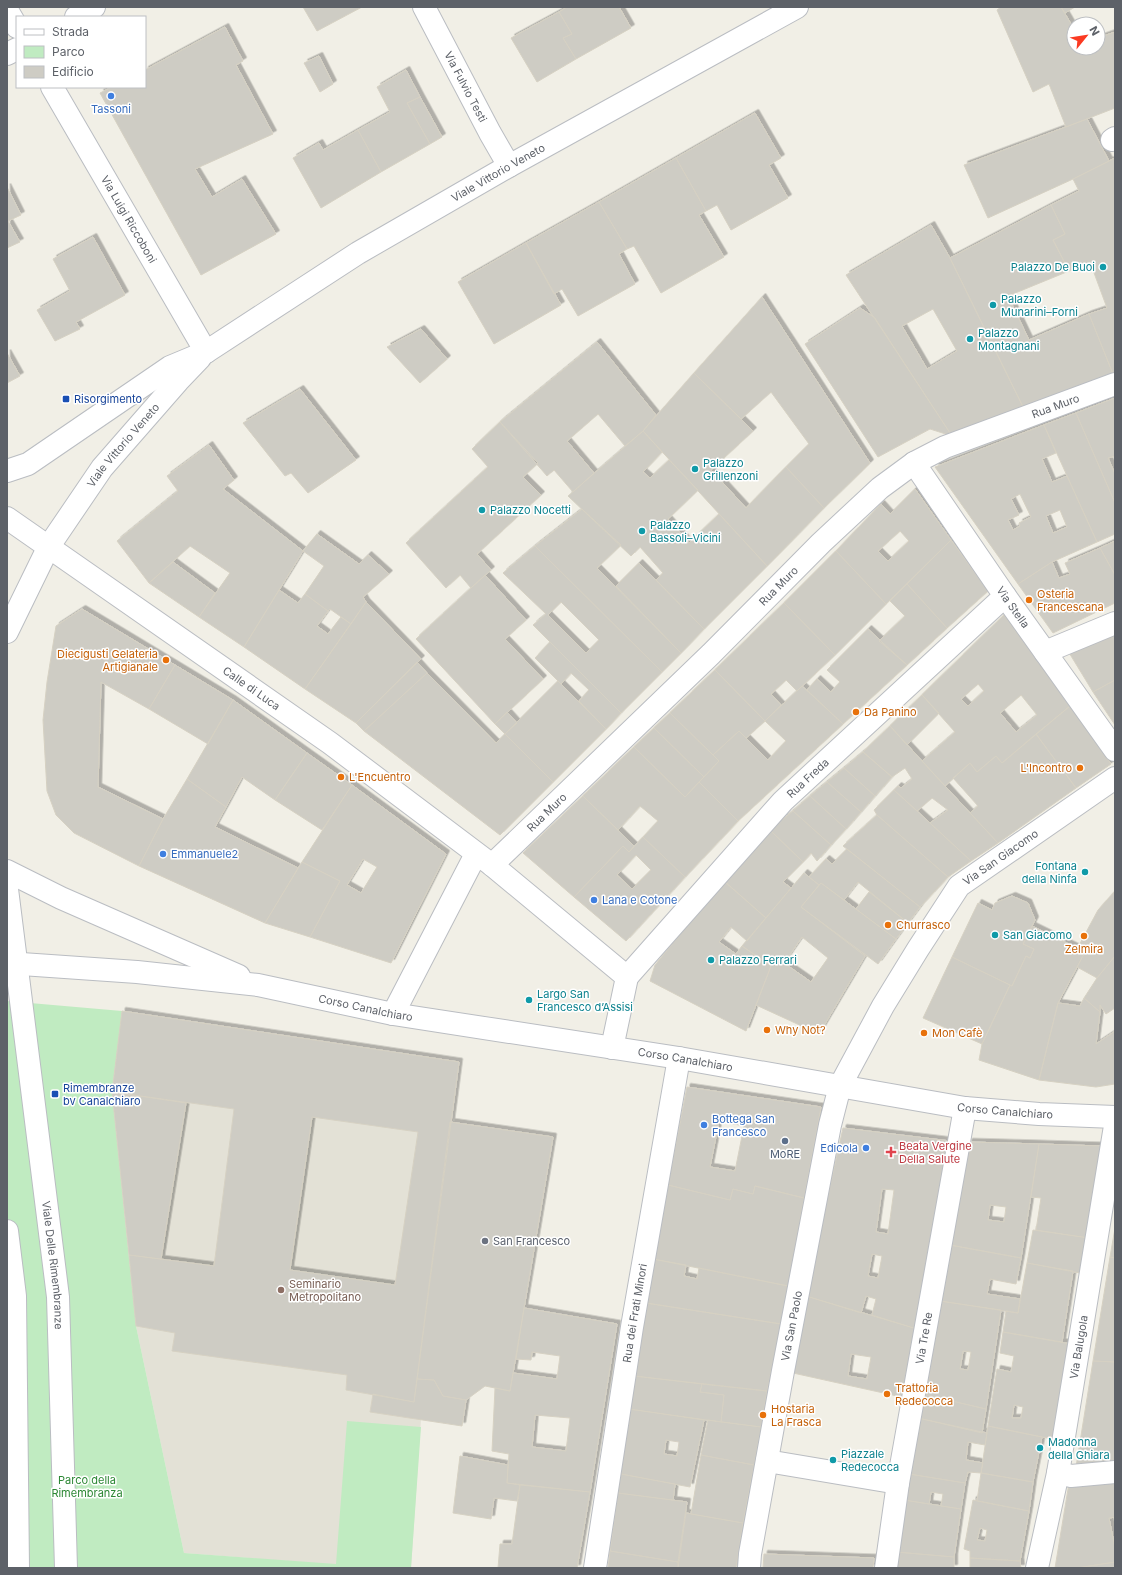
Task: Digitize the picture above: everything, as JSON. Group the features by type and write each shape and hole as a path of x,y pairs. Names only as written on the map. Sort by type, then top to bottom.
{"street":[{"path":"78,16 94,7"},
{"name":"Via Fulvio Testi","path":"424,7 509,166"},
{"name":"Viale Vittorio Veneto","path":"7,470 28,464 170,367 206,352 358,253 509,166 797,7"},
{"path":"7,10 16,25"},
{"path":"7,54 16,50"},
{"name":"Via Luigi Riccoboni","path":"53,88 206,352"},
{"name":"Viale Vittorio Veneto","path":"7,632 49,546 102,468 178,381 206,352"},
{"name":"Rua Muro","path":"484,860 711,654 821,543 880,488 914,463 945,447 1115,384"},
{"name":"Via Stella","path":"914,463 1005,596 1115,750"},
{"name":"Calle di Luca","path":"7,518 330,743 484,860"},
{"name":"Rua Freda","path":"627,977 783,801 1005,596"},
{"path":"1045,652 1115,623"},
{"name":"Via San Giacomo","path":"840,1086 883,1006 959,886 1115,778"},
{"path":"393,1014 484,860 627,977 612,1048"},
{"name":"Corso Canalchiaro","path":"7,871 61,898 258,985"},
{"name":"Viale Delle Rimembranze","path":"7,889 12,964 58,1297 66,1568"},
{"name":"Corso Canalchiaro","path":"12,964 137,972 258,985 393,1014 680,1058 965,1108 1039,1114 1115,1117"},
{"name":"Rua dei Frati Minori","path":"595,1568 632,1327 680,1058"},
{"name":"Via San Paolo","path":"749,1568 750,1554 783,1371 829,1133 840,1086"},
{"name":"Via Tre Re","path":"886,1568 898,1483 965,1108"},
{"name":"Via Balugola","path":"1037,1567 1058,1473 1115,1126"},
{"path":"7,1231 15,1296 18,1568"},
{"path":"767,1461 898,1483"},
{"path":"1058,1473 1070,1476 1115,1472"}],"shaded area":[{"name":"Seminario Metropolitano","path":"122,1011 164,1018 450,1122 421,1419 411,1568 379,1568 184,1553 136,1326 112,1092"}],"green space":[{"name":"Parco della Rimembranza","path":"7,1001 122,1011 112,1092 136,1326 184,1553 336,1564 347,1421 421,1427 411,1568 7,1568"}],"building":[{"path":"303,7 362,7 317,31"},
{"path":"567,7 619,7 631,28 576,59 563,38 572,34 559,12"},
{"path":"1001,7 1061,7 1066,16 1066,56 1106,56 1106,35 1115,32 1115,108 1066,127 1049,84 1033,92 997,10"},
{"path":"1061,7 1075,7 1065,13"},
{"path":"559,12 572,34 563,38 576,59 537,82 511,38"},
{"path":"225,27 243,61 236,65 273,134 195,169 212,197 242,179 276,234 201,275 100,93 110,88 146,88 146,69"},
{"path":"319,56 333,84 320,92 304,63"},
{"path":"406,70 420,97 407,103 430,144 381,172 358,130 390,112 377,87"},
{"path":"420,97 442,137 430,144 407,103"},
{"path":"755,113 781,158 769,165 788,198 731,230 717,205 706,211 676,158"},
{"path":"1087,119 1109,161 988,218 964,165"},
{"path":"358,130 381,172 321,208 293,158 319,143 323,150"},
{"path":"676,158 706,211 699,215 724,257 661,293 634,246 627,249 599,202"},
{"name":"Palazzo De Buoi","path":"1115,158 1115,373 1113,374 1089,314 1107,308 1090,262 1069,271 1053,240 1065,234 1051,205 1079,191 1073,179"},
{"path":"7,187 21,215 8,221 20,242 7,248"},
{"path":"599,202 627,249 619,254 635,284 578,316 562,289 554,294 526,243"},
{"name":"Palazzo Munarini–Forni","path":"1051,205 1065,234 1053,240 1069,271 1008,296 1029,340 1089,314 1113,374 1024,409 950,258"},
{"name":"Palazzo Montagnani","path":"931,225 950,258 1024,409 952,436 846,275","holes":["933,309 957,351 927,369 902,326"]},
{"path":"93,237 125,295 76,322 80,329 55,341 37,310 70,291 53,259"},
{"path":"526,243 561,305 494,344 458,282"},
{"path":"762,297 870,463 824,508 786,467 809,444 771,392 741,419 694,373"},
{"path":"860,308 875,318 952,436 930,429 878,457 805,344"},
{"path":"421,329 447,359 420,383 387,347"},
{"path":"597,342 656,415 643,431 625,446 598,414 567,441 594,473 573,492 554,470 547,476 500,422"},
{"path":"7,353 20,376 7,383"},
{"name":"Palazzo Grillenzoni","path":"694,373 753,431 711,470 746,508 786,467 824,508 767,566 643,431"},
{"path":"300,389 356,460 308,493 291,473 285,476 243,423"},
{"path":"1115,398 1115,456 1108,458 1115,474 1115,503 1076,413"},
{"path":"1076,413 1115,503 1115,534 1097,542 1044,425"},
{"name":"Palazzo Nocetti","path":"500,422 538,463 523,477 541,495 477,554 491,570 471,588 460,575 446,588 406,543 488,467 472,449"},
{"path":"1044,425 1056,453 1042,459 1052,482 1067,476 1097,542 1052,562 1018,584 935,467","holes":["1020,494 1031,517 1019,523 1020,526 1013,530 1008,520 1019,515 1011,499","1060,510 1067,527 1053,533 1046,516"]},
{"name":"Palazzo Bassoli–Vicini","path":"643,431 662,452 643,472 650,478 669,460 698,490 668,519 689,543 719,514 767,566 704,629 656,580 663,573 640,547 631,556 568,496"},
{"path":"209,445 234,480 223,489 303,551 244,647 199,617 230,573 190,546 149,583 117,541 178,491 167,476"},
{"path":"915,489 951,540 886,604 836,551 881,504 890,514","holes":["900,531 909,541 888,561 878,551"]},
{"path":"582,509 621,545 597,568 681,653 662,672 535,546"},
{"path":"317,534 359,564 368,555 389,574 363,597 366,602 351,624 330,609 328,611 305,594 324,566 303,551"},
{"path":"951,540 988,591 947,628 907,584"},
{"path":"1115,541 1115,575 1100,548"},
{"path":"535,546 662,672 621,713 533,625 546,614 503,573","holes":["561,602 599,640 586,653 548,615"]},
{"path":"1100,548 1115,575 1115,603 1053,633 1018,584 1052,562 1059,578 1070,574 1065,563"},
{"path":"836,551 886,604 835,655 784,603"},
{"path":"173,562 215,593 199,617 149,583"},
{"path":"639,563 704,629 681,653 616,586"},
{"path":"485,575 526,620 505,639 543,679 495,724 416,639"},
{"path":"907,584 947,628 907,665 879,641 905,616 890,601"},
{"path":"279,590 298,603 305,594 328,611 317,626 328,634 341,617 351,624 305,689 244,647"},
{"path":"366,602 421,659 356,723 305,689"},
{"path":"784,603 835,655 797,691 786,680 771,694 781,705 765,721 715,670"},
{"path":"82,609 175,665 149,709 101,682 98,787 163,819 139,866 74,833 56,815 47,791 43,720 47,682 56,626"},
{"path":"1004,615 1070,706 1002,763 996,756 977,772 970,763 945,786 922,761 955,732 922,695","holes":["978,684 984,691 968,706 961,699","1021,695 1037,715 1016,732 1000,713"]},
{"path":"868,629 907,665 843,724 807,690 817,679 831,692 840,682 827,670"},
{"path":"1115,633 1115,680 1093,692 1068,651"},
{"path":"550,642 621,713 606,729 579,701 589,690 571,673 561,684 535,658"},
{"path":"417,662 427,673 364,731 356,723"},
{"path":"175,665 233,700 208,744 149,709"},
{"path":"715,670 765,721 746,738 739,731 713,755 670,713"},
{"path":"427,673 496,743 505,734 553,782 500,835 364,731"},
{"path":"1115,680 1115,725 1093,692"},
{"path":"558,681 606,729 553,782 505,734"},
{"path":"802,686 843,724 738,821 699,782 719,761 713,755 739,731 768,760 786,741 765,721"},
{"path":"922,695 939,713 907,745 890,726"},
{"path":"233,700 307,753 275,800 242,777 226,807 187,779"},
{"path":"1070,706 1111,764 1076,788 1036,734"},
{"path":"507,712 517,723 505,734 495,724"},
{"path":"670,713 719,761 704,777 654,728"},
{"path":"890,726 998,843 971,861 930,823 948,810 932,798 917,811 894,790 898,786 901,788 912,779 905,768 892,777 863,752"},
{"path":"654,728 704,777 685,797 634,747"},
{"path":"1036,734 1076,788 998,843 970,813 978,806 953,778 970,763 977,772 996,756 1002,763"},
{"path":"634,747 685,797 699,782 738,821 685,877 643,837 658,821 640,806 618,830 583,796"},
{"path":"863,752 892,777 875,796 844,768"},
{"path":"307,753 352,785 322,830 275,800"},
{"path":"844,768 875,796 861,812 827,782"},
{"path":"187,779 226,807 215,827 298,868 265,923 139,866 163,819"},
{"path":"827,782 861,812 846,829 810,796"},
{"path":"352,785 446,854 391,963 310,937 340,881 302,862","holes":["363,859 377,867 361,893 347,885"]},
{"path":"894,790 971,861 948,877 877,815 874,810"},
{"path":"583,796 634,846 629,852 623,846 574,897 523,853"},
{"path":"810,796 846,829 831,845 793,811"},
{"path":"793,811 831,845 817,861 811,853 803,862 770,830"},
{"path":"877,815 948,877 920,907 843,846"},
{"path":"770,830 803,862 783,882 791,888 766,918 724,881"},
{"path":"643,837 685,877 626,941 574,897 623,846 629,852","holes":["636,855 651,870 632,889 617,875"]},
{"path":"847,849 920,907 908,923 858,882 844,900 821,883 819,885 809,877 826,859 832,864"},
{"path":"302,862 340,881 310,937 265,923"},
{"path":"804,873 819,885 801,907 865,956 819,1034 756,1005 771,966 742,946","holes":["802,937 828,958 811,982 784,963"]},
{"name":"Palazzo Ferrari","path":"724,881 766,918 747,941 731,927 719,942 736,954 742,946 771,966 746,1031 650,981 655,965"},
{"path":"821,883 896,939 878,964 801,907"},
{"path":"1115,891 1115,956 1097,978 1077,967 1085,952 1077,949 1098,910"},
{"path":"869,892 908,923 896,939 856,909"},
{"name":"San Giacomo","path":"1012,896 1028,903 1035,920 1023,944 1034,949 1030,958 1026,956 1012,986 952,957 978,903 992,910 995,903"},
{"path":"1032,926 1085,952 1058,1003 1039,1080 979,1060 982,1044 1010,985 1012,986 1026,956 1030,958 1034,949 1023,944"},
{"path":"1115,956 1115,1008 1106,1014 1100,1005 1100,1012 1084,998 1097,978"},
{"path":"952,957 1010,985 982,1044 923,1018"},
{"path":"1084,998 1100,1012 1096,1044 1114,1032 1115,1033 1115,1084 1096,1087 1039,1080 1058,1003 1080,1006"},
{"path":"122,1011 459,1062 414,1402 346,1390 347,1375 172,1351 175,1333 136,1326 129,1255 214,1266 234,1109 112,1092","holes":["312,1117 418,1132 395,1285 290,1270"]},
{"path":"687,1087 821,1107 804,1198 755,1186 753,1194 733,1189 730,1200 668,1185","holes":["719,1121 744,1126 735,1171 710,1167"]},
{"path":"112,1092 186,1103 161,1259 129,1255"},
{"name":"San Francesco","path":"450,1122 553,1137 510,1391 485,1386 466,1400 443,1396 434,1380 417,1379"},
{"path":"843,1128 950,1141 917,1329 872,1315 876,1299 866,1296 861,1313 806,1296","holes":["882,1189 894,1190 888,1234 876,1232","872,1254 882,1256 878,1278 868,1276"]},
{"path":"969,1142 1039,1144 1021,1258 950,1245","holes":["990,1205 1006,1207 1004,1222 988,1220"]},
{"path":"1039,1144 1101,1146 1089,1238 1036,1230 1041,1198 1031,1197"},
{"path":"668,1185 730,1200 733,1189 753,1194 755,1186 804,1198 788,1286 653,1259"},
{"path":"1115,1228 1115,1258 1110,1257"},
{"path":"1033,1230 1089,1238 1085,1274 1027,1263"},
{"path":"950,1245 1021,1258 1016,1284 990,1279 987,1294 1020,1299 1018,1313 940,1301"},
{"path":"1110,1257 1115,1258 1115,1362 1093,1361"},
{"path":"653,1259 686,1265 684,1276 697,1279 699,1268 788,1286 781,1324 646,1303"},
{"path":"1027,1263 1073,1271 1062,1342 1003,1332 1006,1311 1018,1313"},
{"path":"806,1296 917,1329 906,1398 793,1373","holes":["851,1354 871,1357 867,1379 848,1376"]},
{"path":"940,1301 1001,1310 986,1409 922,1394","holes":["963,1351 971,1352 968,1370 960,1369"]},
{"path":"646,1303 781,1324 767,1391 634,1376"},
{"path":"524,1308 617,1324 590,1492 507,1483 509,1454 492,1451 495,1388 510,1391 513,1373 557,1379 560,1356 532,1352 531,1360 516,1359","holes":["535,1415 570,1418 566,1451 532,1447"]},
{"path":"1003,1332 1071,1344 1052,1439 988,1426 997,1369 1011,1372 1014,1356 1000,1353","holes":["1014,1405 1023,1407 1021,1418 1012,1418"]},
{"path":"1093,1361 1115,1362 1115,1468 1075,1473"},
{"path":"634,1376 702,1384 700,1392 724,1395 721,1422 629,1409"},
{"path":"417,1379 434,1380 443,1396 466,1400 462,1426 370,1412 373,1394 414,1402"},
{"path":"702,1384 767,1391 761,1427 721,1422 724,1395 700,1392"},
{"path":"922,1394 986,1409 982,1433 918,1418"},
{"path":"629,1409 704,1420 690,1487 621,1474","holes":["666,1440 679,1442 677,1456 664,1454"]},
{"path":"918,1418 987,1433 985,1445 968,1442 966,1460 983,1463 981,1473 968,1472 965,1483 909,1474"},
{"path":"708,1420 761,1427 754,1465 701,1455"},
{"path":"988,1426 1042,1437 1033,1482 981,1473"},
{"path":"701,1455 754,1465 743,1523 691,1514"},
{"path":"460,1456 508,1465 507,1483 520,1485 517,1501 494,1498 491,1519 453,1513"},
{"path":"981,1473 1033,1482 1029,1511 977,1501"},
{"path":"621,1474 675,1484 673,1500 618,1493"},
{"path":"909,1474 965,1483 961,1509 941,1506 943,1494 931,1492 929,1504 904,1500"},
{"path":"1115,1477 1115,1517 1109,1518 1115,1548 1115,1562 1077,1568 1055,1568 1069,1483"},
{"path":"520,1485 590,1492 577,1568 498,1568 500,1544 512,1544"},
{"path":"618,1493 687,1502 678,1562 610,1551"},
{"path":"904,1500 961,1509 954,1557 896,1552"},
{"path":"973,1500 1029,1511 1020,1561 970,1558 970,1551 964,1549","holes":["980,1528 987,1530 985,1541 977,1540"]},
{"path":"686,1513 743,1523 736,1568 678,1568"},
{"path":"610,1551 678,1562 678,1568 608,1568"},
{"path":"896,1552 954,1557 954,1568 893,1568"},
{"path":"764,1554 874,1558 873,1568 763,1568"},
{"path":"970,1558 1020,1561 1021,1568 970,1568"},
{"path":"1115,1562 1115,1568 1077,1568"}],"place":[{"name":"Tassoni","path":"111,96"},
{"name":"Palazzo De Buoi","path":"1103,267"},
{"name":"Palazzo Munarini–Forni","path":"993,305"},
{"name":"Palazzo Montagnani","path":"970,339"},
{"name":"Risorgimento","path":"66,399"},
{"name":"Palazzo Grillenzoni","path":"695,469"},
{"name":"Palazzo Nocetti","path":"482,510"},
{"name":"Palazzo Bassoli–Vicini","path":"642,531"},
{"name":"Osteria Francescana","path":"1029,600"},
{"name":"Diecigusti Gelateria Artigianale","path":"166,660"},
{"name":"Da Panino","path":"856,712"},
{"name":"L'Incontro","path":"1080,768"},
{"name":"L'Encuentro","path":"341,777"},
{"name":"Emmanuele2","path":"163,854"},
{"name":"Fontana della Ninfa","path":"1085,872"},
{"name":"Lana e Cotone","path":"594,900"},
{"name":"Churrasco","path":"888,925"},
{"name":"San Giacomo","path":"995,935"},
{"name":"Zelmira","path":"1084,936"},
{"name":"Palazzo Ferrari","path":"711,960"},
{"name":"Largo San Francesco d’Assisi","path":"529,1000"},
{"name":"Why Not?","path":"767,1030"},
{"name":"Mon Cafè","path":"924,1033"},
{"name":"Rimembranze bv Canalchiaro","path":"55,1094"},
{"name":"Bottega San Francesco","path":"704,1125"},
{"name":"MoRE","path":"785,1141"},
{"name":"Edicola","path":"866,1148"},
{"name":"Beata Vergine Della Salute","path":"891,1152"},
{"name":"San Francesco","path":"485,1241"},
{"name":"Seminario Metropolitano","path":"281,1290"},
{"name":"Trattoria Redecocca","path":"887,1394"},
{"name":"Hostaria La Frasca","path":"763,1415"},
{"name":"Madonna della Ghiara","path":"1040,1448"},
{"name":"Piazzale Redecocca","path":"833,1460"}]}
